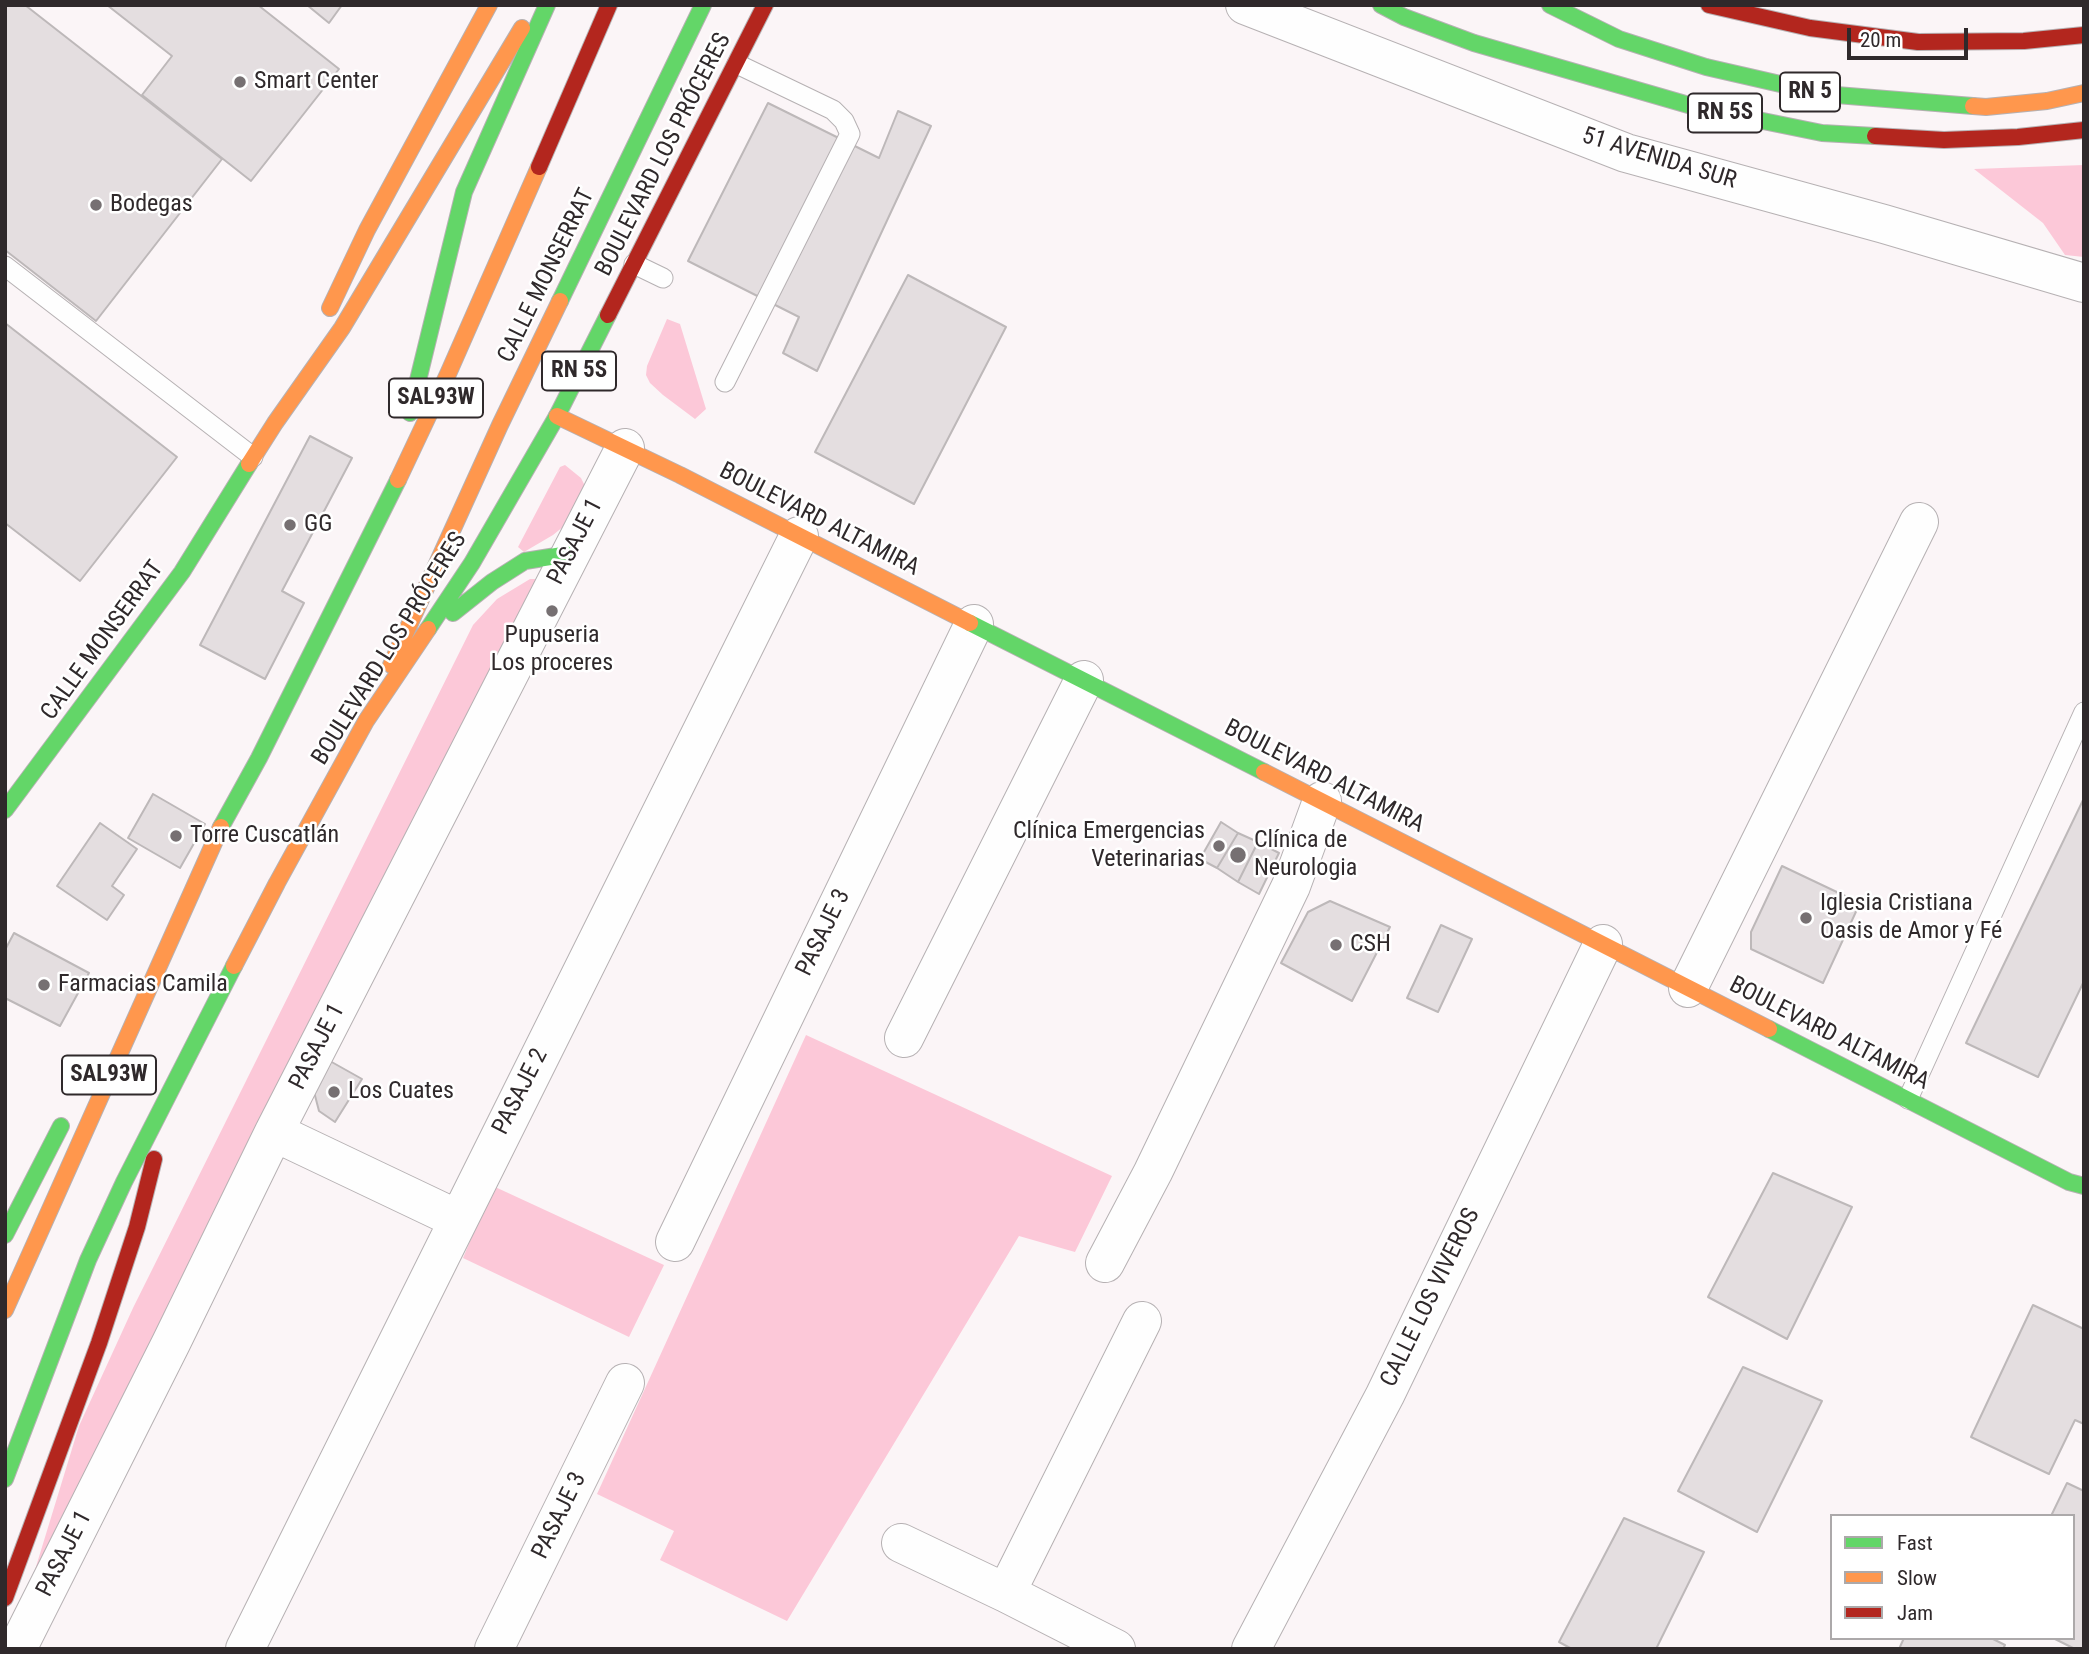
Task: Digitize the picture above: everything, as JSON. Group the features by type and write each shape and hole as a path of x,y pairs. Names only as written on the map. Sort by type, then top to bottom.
{"main road":[{"name":"CALLE MONSERRAT","path":"275,423 367,230 489,5"},
{"name":"CALLE MONSERRAT","path":"8,798 91,696 181,572 275,423 342,328 536,5"},
{"path":"387,504 464,192 547,5"},
{"name":"SAL93W","path":"5,1311 214,840 259,758 387,504 448,374 478,299 610,5"},
{"name":"CALLE MONSERRAT","path":"366,721 500,425 703,5"},
{"name":"BOULEVARD LOS PRÓCERES","path":"5,1479 88,1260 124,1182 277,884 366,721 472,563 557,415 765,5"},
{"name":"RN 5S","path":"1381,5 1404,17 1474,43 1699,107 1822,133 1872,138 1944,140 2018,137 2084,130"},
{"name":"RN 5","path":"1550,5 1619,40 1706,67 1824,94 1986,107 2047,101 2084,93"},
{"path":"1709,5 1810,28 1867,37 1918,41 2024,41 2084,35"},
{"path":"478,299 489,241"},
{"name":"BOULEVARD ALTAMIRA","path":"557,415 625,448 685,467 799,536 2076,1184 2084,1195"},
{"path":"366,721 428,636 461,605 525,561 569,554"},
{"path":"111,1031 214,840"},
{"path":"5,1598 99,1343 137,1227 172,1093"},
{"path":"5,1235 66,1115"}],"street":[{"name":"51 AVENIDA SUR","path":"1245,5 1626,153 1884,224 2084,283"},
{"name":"PASAJE 1","path":"17,1649 274,1132 625,448"},
{"path":"1688,988 1919,522"},
{"name":"PASAJE 2","path":"244,1649 799,536"},
{"name":"PASAJE 3","path":"675,1242 974,624"},
{"path":"904,1038 1084,680"},
{"path":"1105,1263 1153,1172 1292,886 1322,801"},
{"name":"CALLE LOS VIVEROS","path":"1251,1649 1385,1395 1603,944"},
{"path":"274,1132 457,1219"},
{"path":"1006,1593 1142,1321"},
{"name":"PASAJE 3","path":"494,1649 625,1382"},
{"path":"901,1543 1116,1649"}],"lane":[{"path":"725,382 850,134 844,121 833,110 737,64"},
{"path":"634,264 663,278"},
{"path":"5,266 253,457"},
{"path":"1908,1099 2084,712"}],"shaded area":[{"path":"2084,165 2084,257 2065,255 2043,223 1974,169"},
{"path":"667,319 680,324 706,409 695,419 663,395 650,383 646,375 647,366"},
{"path":"565,465 581,478 586,488 569,522 524,552 518,547 560,467"},
{"path":"530,579 535,579 536,582 31,1583 79,1426 133,1308 473,625 497,599"},
{"path":"806,1035 1112,1176 1075,1252 1019,1236 787,1621 660,1560 674,1531 597,1494"},
{"path":"493,1186 664,1265 629,1337 463,1258"}],"building":[{"name":"Bodegas","path":"5,5 25,5 222,159 96,321 5,250"},
{"name":"Smart Center","path":"107,5 258,5 339,69 251,181 142,95 172,56"},
{"path":"307,5 342,5 329,23"},
{"path":"768,103 879,158 898,111 931,126 817,371 783,353 799,317 688,261"},
{"path":"908,275 1006,327 914,504 815,452"},
{"path":"5,323 177,457 80,581 5,523"},
{"name":"GG","path":"310,436 352,458 282,591 304,603 265,679 200,645"},
{"path":"153,794 205,824 180,868 128,838"},
{"path":"2084,798 2084,981 2038,1077 1966,1043"},
{"name":"Clínica Emergencias Veterinarias","path":"1221,822 1238,833 1217,868 1200,859"},
{"path":"100,823 137,849 112,886 124,895 107,920 57,886"},
{"name":"Clínica de Neurologia","path":"1238,833 1258,842 1238,882 1217,868"},
{"path":"1258,842 1279,853 1259,894 1238,882"},
{"name":"Iglesia Cristiana Oasis de Amor y Fé","path":"1782,866 1860,903 1823,983 1751,949 1751,932"},
{"name":"CSH","path":"1330,901 1390,927 1352,1001 1281,963 1308,912"},
{"path":"1441,925 1472,939 1438,1012 1407,998"},
{"name":"Farmacias Camila","path":"14,933 89,973 60,1026 5,998 5,950"},
{"name":"Los Cuates","path":"321,1056 362,1079 335,1122 319,1111 312,1084"},
{"path":"1773,1173 1852,1207 1787,1339 1708,1297"},
{"path":"2033,1305 2084,1329 2084,1424 2075,1420 2049,1474 1971,1437"},
{"path":"1743,1367 1822,1401 1757,1532 1678,1491"},
{"path":"2067,1483 2084,1491 2084,1649 2075,1649 2057,1640 2075,1640 2075,1514 2052,1514"},
{"path":"1624,1518 1704,1552 1656,1649 1572,1649 1559,1642"},
{"path":"1903,1640 1995,1640 2005,1645 2003,1649 1899,1649"}],"traffic: fast":[{"path":"410,413 464,192 547,5"},
{"path":"560,301 703,5"},
{"path":"1381,5 1404,17 1474,43 1699,108 1822,133 1875,136"},
{"path":"1550,5 1619,39 1706,67 1824,94 1973,106"},
{"path":"428,629 472,563 557,416 608,315"},
{"path":"5,810 182,572 249,464"},
{"path":"221,827 259,758 398,480"},
{"path":"453,613 492,582 525,561 569,554"},
{"path":"970,623 1264,772"},
{"path":"5,1479 88,1260 124,1182 234,966"},
{"path":"1769,1029 2069,1182 2084,1186"},
{"path":"5,1235 61,1126"}],"traffic: slow":[{"path":"330,308 367,230 489,5"},
{"path":"249,464 342,328 522,28"},
{"path":"1973,106 2047,101 2084,93"},
{"path":"398,480 539,167"},
{"path":"391,665 500,425 560,301"},
{"path":"557,416 680,475 970,623"},
{"path":"234,966 366,721 428,629"},
{"path":"1264,772 1769,1029"},
{"path":"5,1310 221,827"}],"traffic: jam":[{"path":"539,167 609,5"},
{"path":"608,315 765,5"},
{"path":"1709,5 1810,28 1918,42 2024,41 2084,35"},
{"path":"1875,136 1944,140 2018,137 2084,130"},
{"path":"5,1598 99,1343 137,1227 154,1159"}],"place":[{"name":"Smart Center","path":"240,82"},
{"name":"Bodegas","path":"96,205"},
{"name":"GG","path":"290,525"},
{"name":"Pupuseria Los proceres","path":"552,611"},
{"name":"Torre Cuscatlán","path":"176,836"},
{"name":"Clínica Emergencias Veterinarias","path":"1219,846"},
{"name":"Clínica de Neurologia","path":"1238,855"},
{"name":"Iglesia Cristiana Oasis de Amor y Fé","path":"1806,918"},
{"name":"CSH","path":"1336,945"},
{"name":"Farmacias Camila","path":"44,985"},
{"name":"Los Cuates","path":"334,1092"}]}
